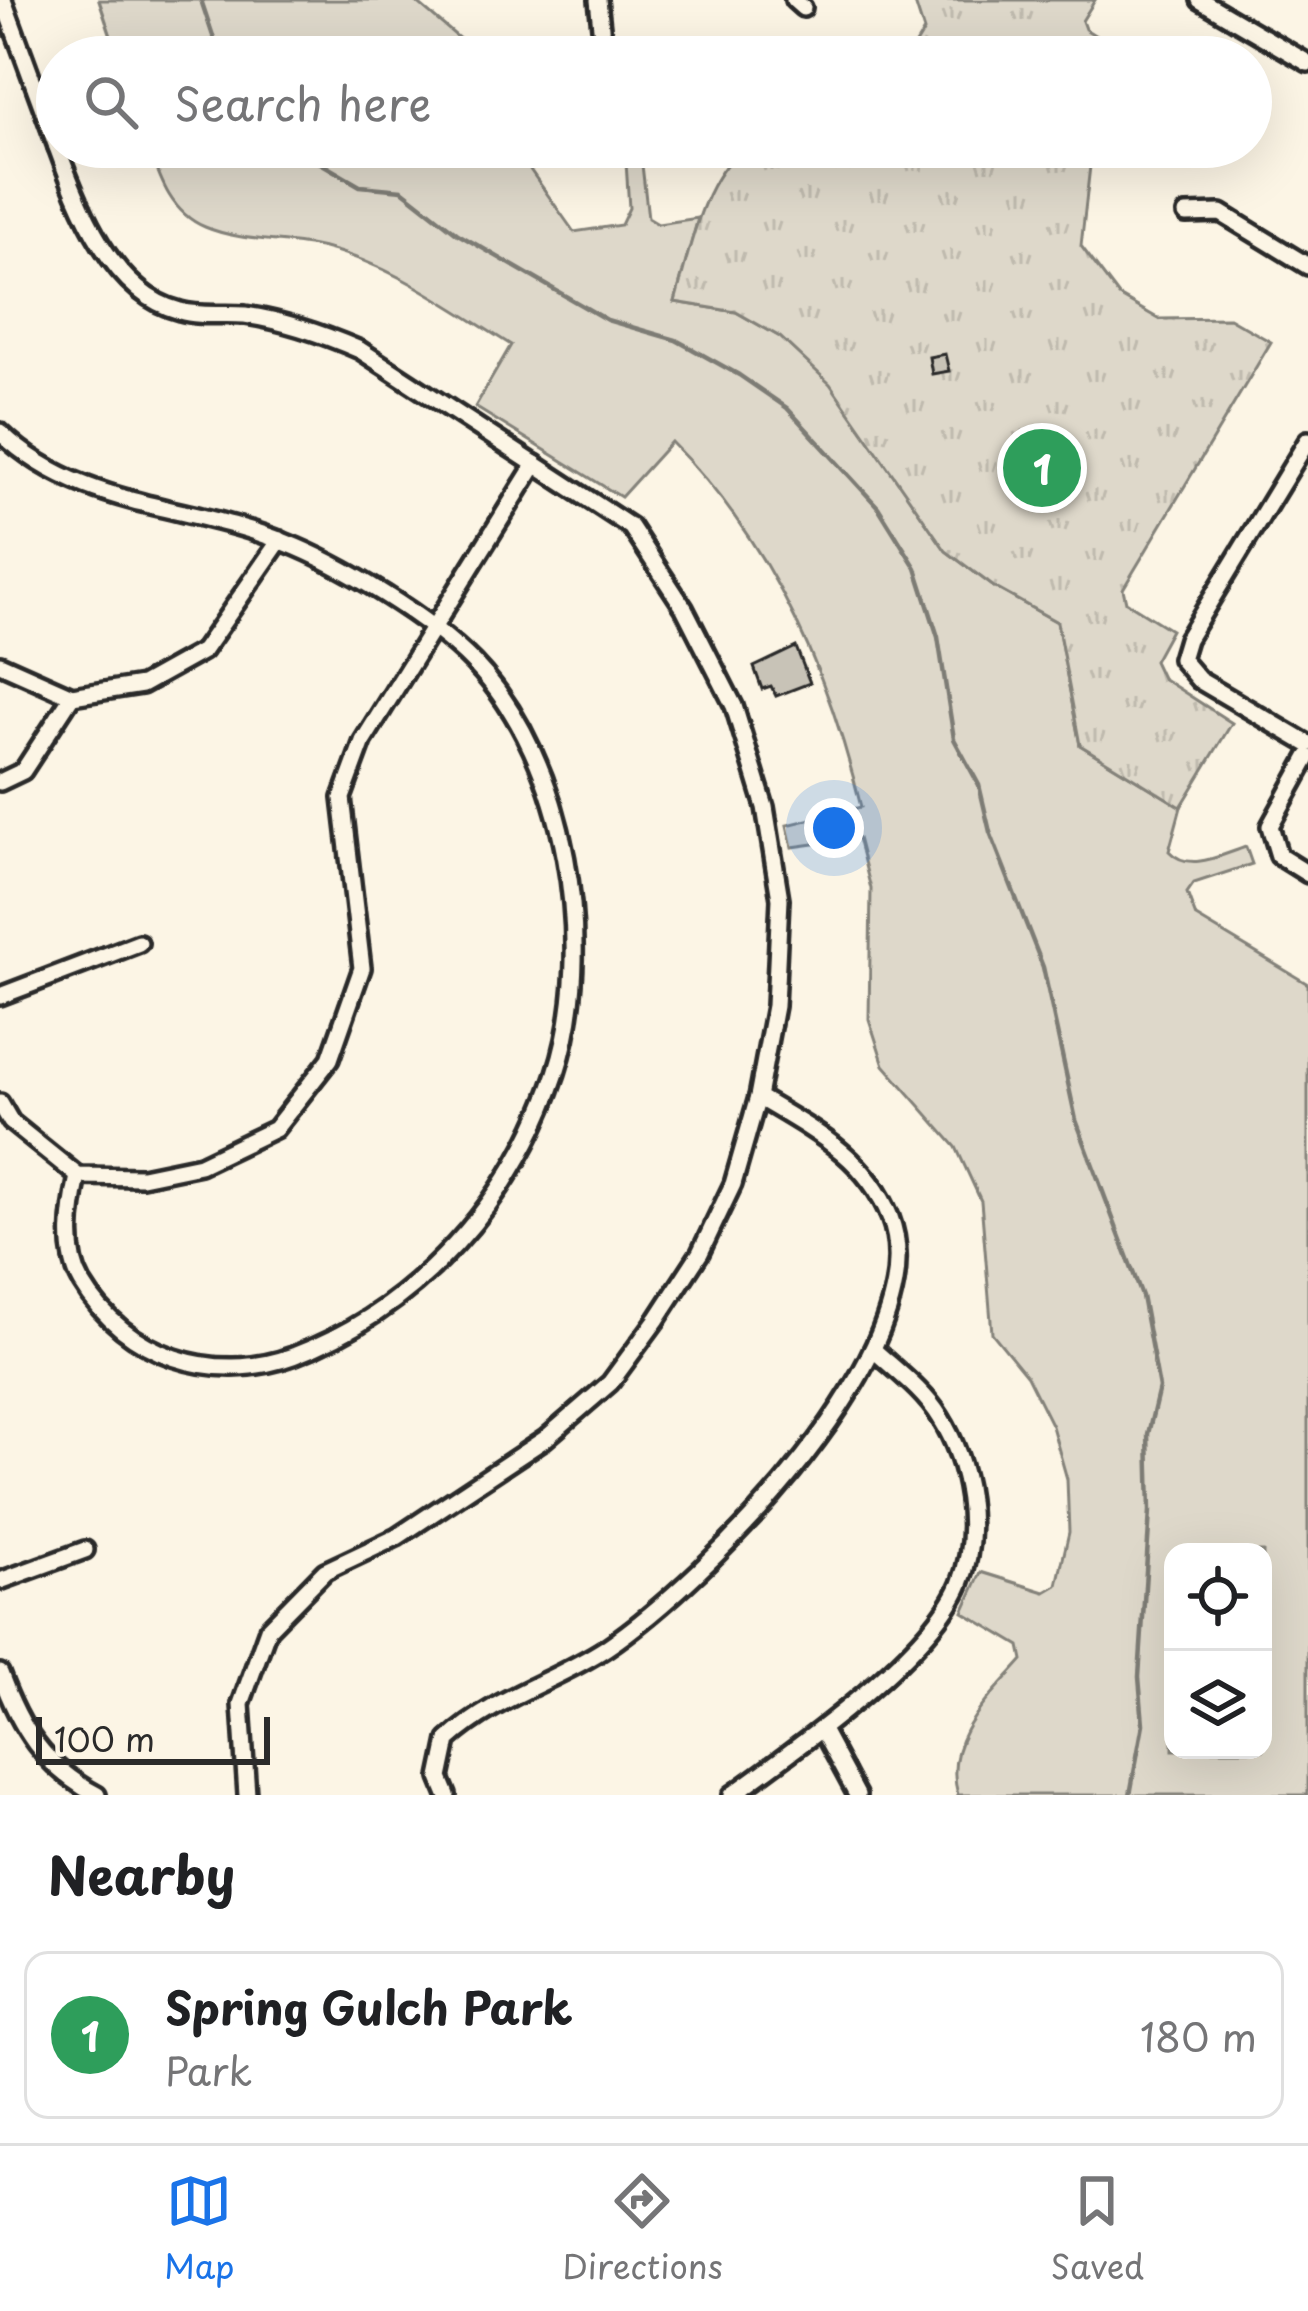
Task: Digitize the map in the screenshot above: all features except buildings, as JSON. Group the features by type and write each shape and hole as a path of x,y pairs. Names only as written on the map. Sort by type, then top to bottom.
{"street":[{"path":"3,0 36,90"},
{"path":"598,0 602,36"},
{"path":"1200,0 1262,36"},
{"path":"1272,42 1308,63"},
{"path":"65,168 83,218 122,275 178,311 246,316 317,332 360,350 631,527 684,608 734,706 765,807 780,899 775,1006 758,1097 733,1184 700,1253 610,1383 475,1489 397,1537 325,1570 268,1629 241,1705 247,1795"},
{"path":"1186,214 1221,213 1308,266"},
{"path":"0,432 74,484 280,540 431,626 476,665 520,731 552,797 568,871 574,961 567,1041 542,1116 492,1200 447,1256 328,1342 263,1367 199,1368 125,1334 80,1280 69,1220 78,1176"},
{"path":"1308,440 1187,639 1181,659 1199,680 1308,744"},
{"path":"0,1102 6,1124 78,1176 142,1177 200,1165 274,1130 330,1059 362,968 342,799 363,741 535,464"},
{"path":"0,664 72,696 142,685 202,651 280,540"},
{"path":"0,782 23,771 72,696"},
{"path":"1308,757 1270,826 1279,856 1308,874"},
{"path":"0,995 140,943"},
{"path":"447,1795 440,1778 448,1739 526,1686 604,1649 726,1548 770,1501 876,1352 895,1272 892,1221 867,1175 836,1144 758,1097"},
{"path":"732,1795 822,1730 894,1666 960,1585 968,1540 967,1475 939,1415 876,1352"},
{"path":"0,1581 85,1550"},
{"path":"0,1673 16,1718 33,1744 64,1778 97,1795"},
{"path":"822,1730 857,1795"}],"green space":[{"path":"99,0 414,0 456,36 111,36"},
{"path":"914,0 1095,0 1082,21 1096,36 921,36 924,31"},
{"path":"157,168 529,168 574,232 621,225 629,208 626,168 642,168 648,218 658,224 698,218 675,302 736,312 780,337 831,384 946,551 994,587 1057,622 1080,745 1181,807 1169,851 1196,862 1246,847 1252,864 1194,883 1187,893 1196,917 1308,984 1308,1795 958,1795 955,1775 963,1738 983,1705 1023,1660 1020,1646 963,1612 981,1572 1045,1592 1057,1585 1069,1532 1067,1479 1052,1426 1027,1376 992,1333 981,1201 956,1147 884,1065 869,1019 871,889 858,838 792,847 787,825 861,807 831,707 791,611 738,522 671,442 621,497 475,407 511,345 374,265 310,245 205,227 175,204"},
{"path":"724,168 1090,168 1081,246 1119,296 1159,319 1229,318 1271,342 1123,589 1126,602 1171,630 1154,661 1162,678 1232,723 1181,807 1080,745 1057,622 994,587 946,551 830,384 780,337 736,312 675,302 692,240"}],"waterway":[{"path":"201,0 213,36"},
{"path":"329,168 360,186 402,190 458,234 607,320 676,340 739,375 787,408 878,507 916,568 938,637 954,739 979,785 990,832 1043,967 1076,1120 1142,1296 1159,1388 1148,1434 1150,1511 1139,1677 1143,1724 1130,1795"}],"place":[{"name":"Spring Gulch Park","path":"1042,468"}]}
